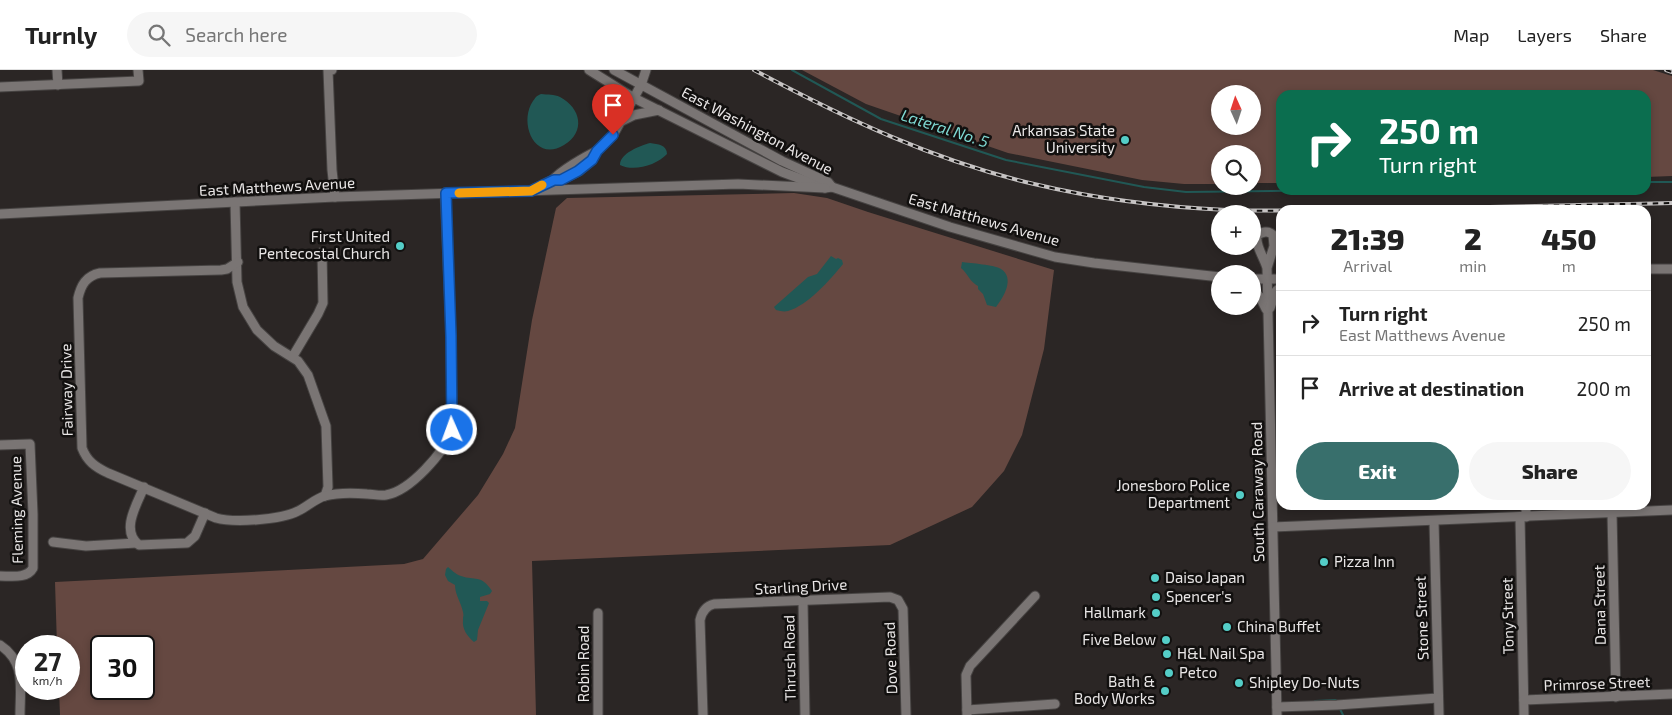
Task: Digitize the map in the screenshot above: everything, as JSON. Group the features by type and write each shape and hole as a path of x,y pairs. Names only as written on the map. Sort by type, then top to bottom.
{"street":[{"path":"57,70 58,85"},
{"path":"0,87 139,81 138,70"},
{"path":"332,70 328,70 332,170 335,197"},
{"name":"East Washington Avenue","path":"588,70 634,98 782,172 829,188 828,182 782,161 614,70"},
{"name":"East Matthews Avenue","path":"0,214 335,197 531,191 554,180 561,180 578,171 592,160 597,151 613,135 641,85 646,70"},
{"path":"621,121 634,115 660,110"},
{"path":"531,191 738,184 829,188"},
{"name":"East Matthews Avenue","path":"829,188 950,227 1055,257 1211,276"},
{"path":"235,202 239,290 243,307 257,330 274,346 293,356 308,375 326,426 328,487 325,496 380,495 392,493 423,471 434,460 450,437 452,430 446,193"},
{"path":"293,356 323,303 322,252"},
{"name":"Fairway Drive","path":"238,262 227,269 221,270 100,273 85,280 80,288 78,298 82,448 87,458 96,467 205,513 227,520 279,518 299,511 325,496"},
{"name":"South Caraway Road","path":"1267,268 1276,466 1273,527 1277,711"},
{"path":"1651,269 1672,268"},
{"path":"1261,279 1276,279"},
{"path":"1268,313 1276,291"},
{"path":"1261,299 1268,313"},
{"name":"Fleming Avenue","path":"0,445 30,444 33,550 32,572 25,576 0,576"},
{"path":"136,544 131,533 130,523 144,487"},
{"name":"Tony Street","path":"1524,715 1523,517 1525,510"},
{"path":"1273,527 1523,517 1582,510"},
{"path":"1596,510 1612,513 1672,510"},
{"path":"53,542 86,546 186,544 195,540 205,513"},
{"name":"Dana Street","path":"1612,513 1616,696"},
{"name":"Stone Street","path":"1434,521 1439,715"},
{"path":"1035,596 970,666 966,675 967,712 1055,704"},
{"name":"Starling Drive","path":"703,715 700,620 705,609 714,604 890,597 899,602"},
{"name":"Thrush Road","path":"802,601 805,715"},
{"name":"Dove Road","path":"899,602 904,609 906,715"},
{"name":"Robin Road","path":"598,613 598,715"},
{"path":"3,647 12,655 19,667 20,715"},
{"name":"Primrose Street","path":"1524,700 1672,694"},
{"path":"1277,711 1438,698"}],"shaded area":[{"name":"Arkansas State University","path":"802,70 1653,70 1672,76 1672,176 1651,177 1651,90 1276,90 1276,183 1261,183 1261,145 1211,145 1211,184 1184,184 1142,180 1008,153 866,104"},
{"path":"794,193 827,198 1054,270 1044,349 1022,435 1004,471 972,507 890,545 532,561 536,715 60,715 59,700 80,700 80,635 57,635 55,582 404,564 423,559 478,495 503,454 515,428 532,320 556,208 567,198"}],"water":[{"path":"541,94 558,96 567,102 573,107 578,120 576,134 564,145 554,149 545,149 537,145 529,129 527,120 529,110 533,101"},
{"path":"650,143 664,147 667,154 663,158 645,166 632,168 620,165 623,157 627,154 636,148"},
{"path":"831,256 842,260 843,264 811,298 795,308 786,311 776,310 774,307 808,277 817,274"},
{"path":"962,262 994,266 1005,273 1008,282 1007,288 996,307 987,305 978,286 961,268"},
{"path":"448,567 459,575 481,580 492,591 490,594 480,597 480,601 487,601 489,603 478,630 477,640 474,642 464,629 463,612 455,585 448,581 445,575"}],"waterway":[{"name":"Lateral No. 5","path":"792,70 881,119 1006,160 1144,187 1186,192 1276,191"},
{"name":"Lateral No. 5","path":"1651,182 1672,182"},
{"path":"1315,701 1337,701"},
{"path":"1340,709 1343,715"}],"railway":[{"path":"754,70 822,105 891,136 961,163 1034,184 1130,202 1227,210 1276,211"},
{"path":"1666,70 1672,72"},
{"path":"1581,205 1672,203"}],"slow traffic":[{"path":"459,193 531,191 542,185"}],"place":[{"name":"Arkansas State University","path":"1125,140"},
{"name":"First United Pentecostal Church","path":"400,246"},
{"name":"Jonesboro Police Department","path":"1240,495"},
{"name":"Pizza Inn","path":"1324,562"},
{"name":"Daiso Japan","path":"1155,578"},
{"name":"Spencer's","path":"1156,597"},
{"name":"Hallmark","path":"1156,613"},
{"name":"China Buffet","path":"1227,627"},
{"name":"Five Below","path":"1166,640"},
{"name":"H&L Nail Spa","path":"1167,654"},
{"name":"Petco","path":"1169,673"},
{"name":"Shipley Do-Nuts","path":"1239,683"},
{"name":"Bath & Body Works","path":"1165,691"}],"route":[{"path":"452,430 446,193 531,191 554,180 561,180 578,171 592,160 597,151 613,135"}]}
